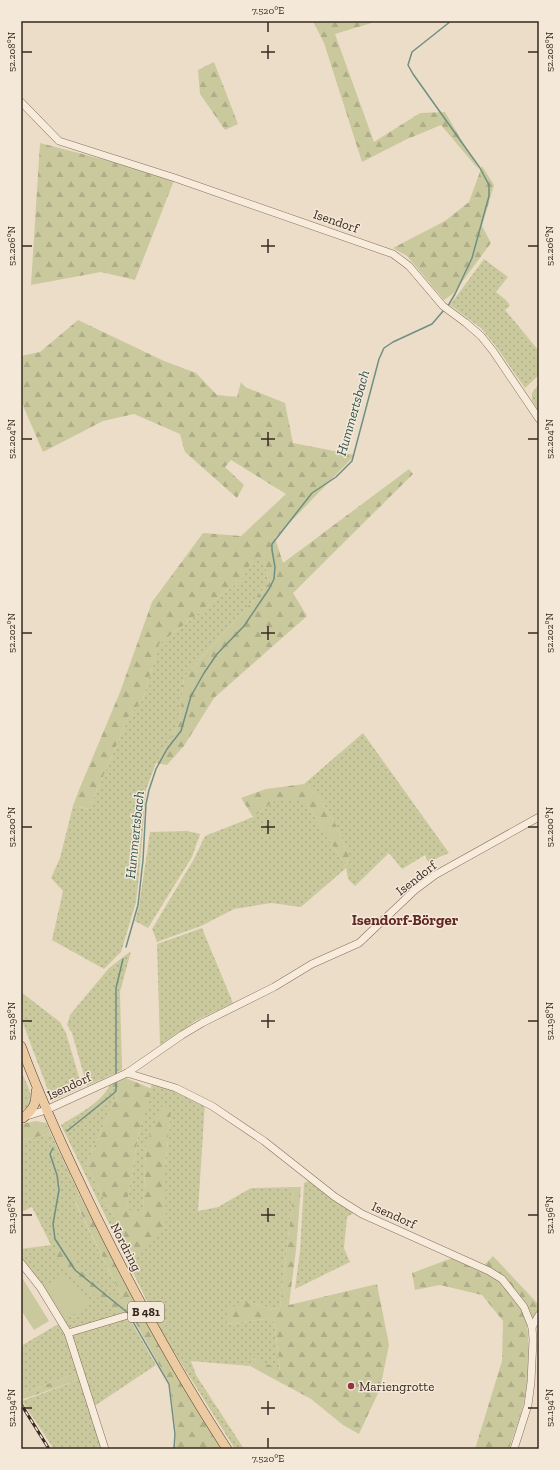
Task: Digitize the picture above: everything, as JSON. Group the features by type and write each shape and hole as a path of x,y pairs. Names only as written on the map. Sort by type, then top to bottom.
{"main road":[{"name":"Nordring","path":"21,1046 46,1110 73,1171 124,1272 166,1350 227,1449"},
{"path":"22,1118 35,1105 36,1085"}],"street":[{"name":"Isendorf","path":"21,102 60,141 175,178 393,254 409,266 446,308 481,336 494,351 539,419"},
{"name":"Isendorf","path":"22,1118 46,1110 124,1074 202,1023 274,987 312,964 359,944 415,890 435,876 539,817"},
{"name":"Isendorf","path":"124,1074 176,1088 212,1106 264,1141 335,1198 362,1214 489,1271 502,1279 524,1307 532,1326 533,1340 531,1382 528,1405 514,1449"},
{"path":"21,1263 40,1287 68,1333 105,1449"},
{"path":"532,1326 539,1315"},
{"path":"68,1333 125,1316"}],"green space":[{"path":"313,21 378,21 335,34 374,142 420,113 445,112 479,170 441,125 405,140 362,162 324,43"},
{"path":"214,62 238,124 225,130 200,94 198,70"},
{"path":"40,143 175,178 135,280 101,272 31,285"},
{"path":"482,166 494,185 482,226 491,243 454,293 444,300 407,256 393,248 445,221 469,202"},
{"path":"484,259 508,277 496,292 506,300 510,306 505,310 539,351 539,375 525,388 495,345 481,328 450,305"},
{"path":"78,320 164,361 196,373 217,395 237,397 241,382 245,387 285,403 293,443 355,455 275,538 283,563 409,469 413,474 293,593 307,616 214,698 184,746 167,765 156,763 176,729 180,718 184,677 269,583 265,563 254,558 241,580 159,644 143,699 129,716 89,809 73,806 120,692 152,602 203,533 241,536 286,494 231,460 225,467 244,485 237,498 185,452 180,434 134,414 103,421 43,452 21,401 21,356 40,352"},
{"path":"539,384 539,412 532,400 532,393"},
{"path":"254,557 265,563 269,583 184,677 180,718 176,729 156,763 146,790 136,902 121,952 104,969 52,940 63,891 51,878 60,858 73,806 89,809 129,716 143,699 159,644 241,580"},
{"path":"363,733 449,853 428,862 425,855 402,869 389,853 355,886 348,879 346,868 301,907 271,903 234,909 201,926 157,942 152,929 194,859 205,836 253,817 274,801 305,801 346,867 349,856 336,825 320,798 304,784"},
{"path":"304,784 320,798 336,825 349,856 346,867 305,801 274,801 253,817 241,798 266,789"},
{"path":"187,831 200,834 192,857 148,928 135,921 139,906 150,832"},
{"path":"202,928 233,1003 197,1020 160,1045 157,944"},
{"path":"131,951 120,992 122,1070 87,1086 72,1033 67,1025 70,1015 109,968"},
{"path":"21,992 60,1022 66,1033 82,1087 52,1101 21,1018"},
{"path":"21,1071 31,1098 27,1107 22,1110"},
{"path":"126,1078 152,1089 139,1131 126,1210 143,1212 146,1145 163,1103 171,1113 165,1167 166,1222 136,1258 86,1165 119,1090 110,1085"},
{"path":"152,1084 174,1090 205,1103 198,1211 218,1207 251,1188 294,1187 280,1307 273,1309 249,1302 226,1324 274,1318 280,1371 253,1358 250,1366 191,1361 196,1375 244,1449 235,1449 164,1336 61,1125 95,1103 106,1092 110,1085 119,1090 86,1165 136,1258 165,1167 171,1113 146,1145 143,1213 126,1210 139,1131"},
{"path":"36,1121 46,1123 51,1134 21,1140 21,1124"},
{"path":"51,1134 80,1196 74,1200 130,1313 69,1330 21,1260 21,1249 51,1245 32,1207 21,1212 21,1140"},
{"path":"308,1181 332,1199 355,1212 347,1217 344,1248 350,1262 295,1289 300,1251 304,1183"},
{"path":"294,1187 301,1187 296,1250 289,1305 377,1284 389,1345 380,1389 359,1434 343,1425 311,1399 250,1366 253,1358 280,1370 274,1318 226,1324 229,1308 249,1302 273,1309 280,1307"},
{"path":"80,1196 184,1388 222,1449 175,1449 176,1434 170,1384 130,1313 74,1199"},
{"path":"64,1242 84,1273 123,1305 119,1313 75,1280 51,1249"},
{"path":"493,1256 539,1305 539,1310 527,1325 528,1364 526,1393 521,1414 509,1449 475,1449 502,1361 503,1321 482,1295 440,1285 415,1290 412,1273 452,1258 479,1270"},
{"path":"63,1275 89,1301 88,1306 64,1320 43,1287"},
{"path":"21,1276 49,1321 34,1330 21,1310"},
{"path":"128,1316 156,1365 93,1407 69,1334"},
{"path":"60,1323 66,1335 79,1372 21,1394 21,1346"},
{"path":"79,1372 81,1379 21,1400 21,1394"},
{"path":"81,1379 103,1449 54,1449 22,1401"}],"waterway":[{"name":"Hummertsbach","path":"448,306 472,258 489,196 489,185 480,168 408,65 412,52 451,21"},
{"name":"Hummertsbach","path":"126,947 138,905 143,860 146,804 149,790 156,769 167,749 181,731 191,696 217,654 244,626 269,589 274,579 275,567 272,544 312,493 336,477 352,461 379,359 384,348 393,342 432,324 444,310"},
{"name":"Hummertsbach","path":"116,1076 116,988 123,959"},
{"name":"Hummertsbach","path":"67,1131 116,1091 116,1080"},
{"name":"Hummertsbach","path":"53,1148 50,1154 57,1175 59,1190 53,1224 55,1239 75,1270 128,1313 169,1384 175,1434 174,1449"}],"railway":[{"path":"21,1404 49,1449"}],"place":[{"name":"Mariengrotte","path":"351,1386"}],"district":[{"name":"Isendorf-Börger","path":"405,920"}]}
